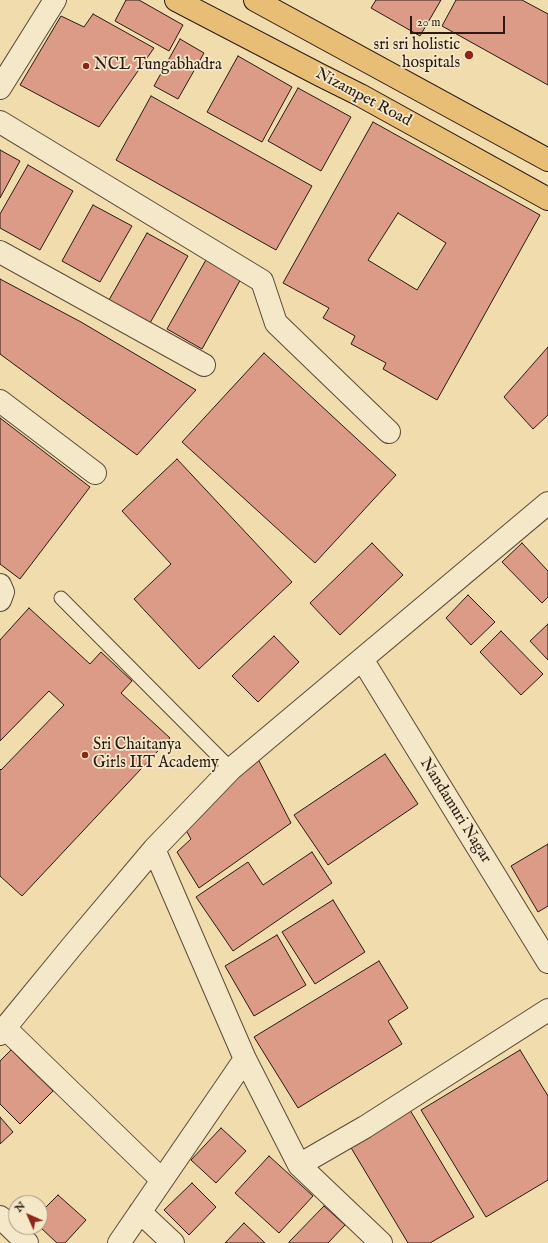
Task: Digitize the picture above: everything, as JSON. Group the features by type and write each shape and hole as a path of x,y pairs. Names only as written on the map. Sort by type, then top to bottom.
{"main road":[{"name":"Nizampet Road","path":"176,0 360,95 548,199"},
{"name":"Nizampet Road","path":"255,0 548,160"}],"street":[{"path":"0,88 55,0"},
{"path":"0,122 262,281 276,323 389,432"},
{"path":"0,252 204,365"},
{"path":"0,401 95,473"},
{"path":"162,1180 3,1031 72,945 154,849 231,769 548,503"},
{"path":"0,585 3,592 0,600"},
{"name":"Nandamuri Nagar","path":"362,660 548,962"},
{"path":"154,849 245,1059 299,1165 381,1243"},
{"path":"299,1165 365,1127 548,1010"},
{"path":"119,1243 245,1059"},
{"path":"140,1212 173,1243"},
{"path":"0,1217 27,1243"}],"lane":[{"path":"61,598 231,769"}],"building":[{"path":"126,0 139,0 183,25 169,51 115,21"},
{"path":"376,0 441,0 420,36 371,8"},
{"name":"sri sri holistic hospitals","path":"456,0 522,0 548,14 548,85 442,26"},
{"name":"NCL Tungabhadra","path":"93,14 154,48 99,127 20,85 61,16 84,27"},
{"path":"180,39 204,53 178,99 154,86"},
{"path":"238,56 292,87 262,142 207,112"},
{"path":"298,88 351,117 321,171 268,141"},
{"path":"151,96 312,186 276,250 116,160"},
{"path":"373,122 540,215 437,400 383,369 386,363 351,344 355,336 323,318 329,308 283,283","holes":["398,213 446,243 417,290 368,260"]},
{"path":"0,150 20,161 0,198"},
{"path":"28,165 73,191 40,250 0,228 0,214"},
{"path":"93,205 132,226 100,282 62,261"},
{"path":"147,233 188,256 150,323 109,300"},
{"path":"207,258 242,277 202,349 167,329"},
{"path":"0,279 81,322 196,390 137,455 0,354"},
{"path":"548,347 548,415 533,429 504,397"},
{"path":"264,353 396,475 315,563 182,442"},
{"path":"0,418 90,487 20,579 0,564"},
{"path":"177,459 292,582 199,669 134,599 171,564 122,511"},
{"path":"372,543 403,575 340,635 310,603"},
{"path":"522,543 548,571 548,597 542,603 502,562"},
{"path":"468,595 495,622 471,645 446,618"},
{"name":"Sri Chaitanya Girls IIT Academy","path":"29,608 90,664 101,652 132,681 121,693 170,738 22,896 0,876 0,769 1,770 64,705 49,691 0,741 0,640"},
{"path":"548,624 548,660 530,641"},
{"path":"501,631 543,674 521,695 480,652"},
{"path":"274,636 299,662 258,702 232,676"},
{"path":"385,754 418,804 328,865 294,815"},
{"path":"258,759 291,823 199,888 177,852 191,839 184,827"},
{"path":"548,844 548,906 538,912 511,866"},
{"path":"312,852 332,883 233,951 196,897 248,862 263,885"},
{"path":"333,900 365,952 315,984 282,932"},
{"path":"277,935 306,985 254,1016 225,966"},
{"path":"379,961 408,1008 388,1021 402,1044 298,1108 254,1037"},
{"path":"11,1050 53,1091 20,1124 0,1104 0,1061"},
{"path":"520,1050 548,1096 548,1180 486,1217 421,1110"},
{"path":"410,1110 474,1217 430,1243 408,1243 350,1146"},
{"path":"0,1117 13,1132 0,1144"},
{"path":"221,1128 246,1151 216,1183 191,1160"},
{"path":"269,1156 313,1196 279,1233 235,1193"},
{"path":"192,1183 216,1207 189,1235 164,1210"},
{"path":"58,1195 86,1220 65,1243 57,1243 48,1235 48,1205"},
{"path":"324,1206 345,1225 328,1243 289,1243 289,1242"},
{"path":"244,1223 265,1243 225,1243"}],"place":[{"name":"sri sri holistic hospitals","path":"469,55"},
{"name":"NCL Tungabhadra","path":"86,66"},
{"name":"Sri Chaitanya Girls IIT Academy","path":"85,755"}]}
